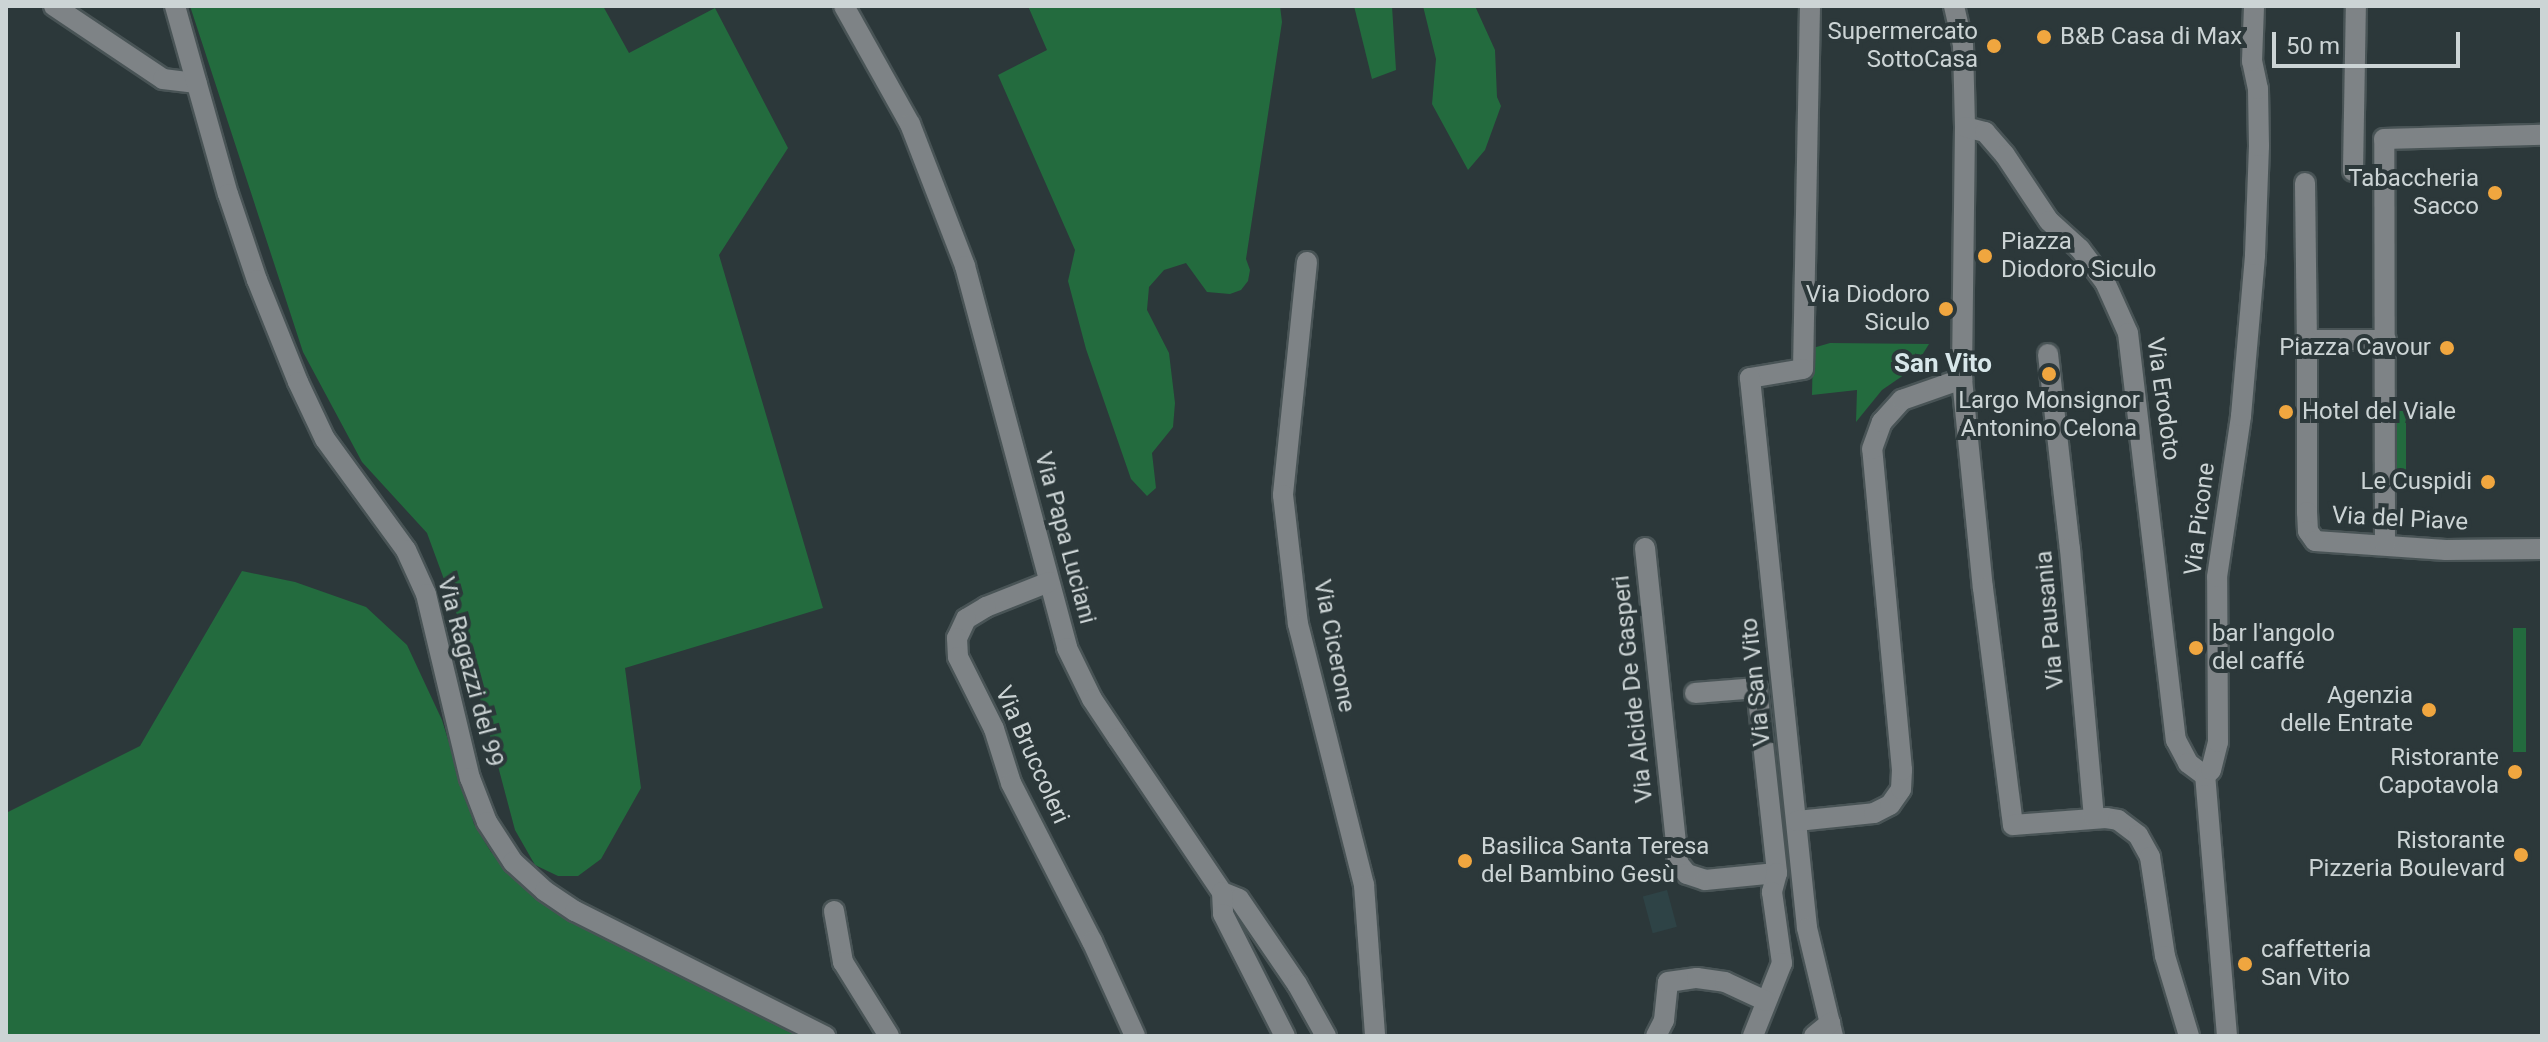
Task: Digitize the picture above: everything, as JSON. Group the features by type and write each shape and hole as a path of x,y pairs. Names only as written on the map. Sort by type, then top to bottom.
{"street":[{"path":"54,6 163,79 197,83"},
{"name":"Via Ragazzi del 99","path":"175,6 257,280 298,382 325,439 406,550 426,594 470,778 487,822 513,862 545,891 575,911 825,1036"},
{"name":"Via Papa Luciani","path":"844,6 910,124 965,266 1067,648 1092,699 1222,892 1239,899 1297,984 1326,1036"},
{"name":"Via San Vito","path":"1797,821 1750,378 1803,369 1810,6"},
{"path":"1954,6 1963,45 1965,127 1960,353 1983,588 2013,825 2094,818 2118,820 2138,835 2146,845 2165,956 2189,1036"},
{"name":"Via Picone","path":"2227,1036 2205,776 2211,770 2218,742 2217,577 2241,416 2255,255 2259,146 2258,89 2252,61 2254,6"},
{"path":"2353,171 2356,6"},
{"name":"Via Erodoto","path":"1965,127 1985,132 2005,155 2049,221 2080,249 2105,282 2128,333 2176,740 2188,763 2205,776"},
{"path":"2385,545 2384,139 2542,135"},
{"name":"Via del Piave","path":"2305,183 2308,531 2315,541 2446,550 2542,549"},
{"name":"Via Cicerone","path":"1307,262 1283,495 1298,624 1364,885 1375,1036"},
{"path":"2307,340 2386,340"},
{"name":"Via Pausania","path":"2048,354 2070,549 2094,818"},
{"path":"1825,1032 1807,928 1797,821 1874,813 1890,805 1901,789 1902,770 1872,449 1882,422 1902,400 1962,379"},
{"name":"Via Alcide De Gasperi","path":"1645,548 1678,863 1687,874 1705,880 1777,873"},
{"name":"Via Bruccoleri","path":"1049,582 986,607 966,619 957,638 958,657 994,729 1011,783 1092,941 1135,1036"},
{"path":"1695,693 1757,688 1777,873 1772,892 1782,963 1753,1036"},
{"path":"1222,892 1223,914 1285,1036"},
{"path":"834,911 843,962 889,1036"},
{"path":"1656,1036 1664,1020 1668,982 1697,978 1725,982 1766,1001"}],"shaded area":[{"path":"1667,890 1677,927 1653,933 1643,896"}],"green space":[{"path":"190,6 603,6 629,53 715,8 788,148 719,255 823,608 625,668 641,788 601,859 578,876 558,876 535,865 515,830 460,623 427,533 362,462 303,352"},
{"path":"1028,6 1280,6 1282,22 1246,259 1250,270 1248,281 1241,290 1230,294 1207,292 1186,263 1164,270 1149,287 1147,310 1169,353 1175,403 1173,427 1152,453 1156,488 1147,496 1131,479 1086,349 1068,281 1075,250 998,75 1047,50"},
{"path":"1354,6 1392,6 1396,70 1372,79"},
{"path":"1423,6 1475,6 1495,50 1497,97 1501,106 1485,150 1468,170 1432,104 1436,59"},
{"path":"1830,343 1929,344 1914,368 1882,390 1856,422 1857,390 1812,395 1813,348"},
{"path":"2395,411 2406,411 2406,472 2395,472"},
{"path":"242,571 295,582 366,607 407,645 442,720 474,824 491,852 543,902 625,949 799,1036 6,1036 6,813 140,746"},
{"path":"2513,628 2526,628 2526,752 2513,752"}],"place":[{"name":"B&B Casa di Max","path":"2044,37"},
{"name":"Supermercato SottoCasa","path":"1994,46"},
{"name":"Tabaccheria Sacco","path":"2495,193"},
{"name":"Piazza Diodoro Siculo","path":"1985,256"},
{"name":"Via Diodoro Siculo","path":"1946,309"},
{"name":"Piazza Cavour","path":"2447,348"},
{"name":"Largo Monsignor Antonino Celona","path":"2049,374"},
{"name":"Hotel del Viale","path":"2286,412"},
{"name":"Le Cuspidi","path":"2488,482"},
{"name":"bar l'angolo del caffé","path":"2196,648"},
{"name":"Agenzia delle Entrate","path":"2429,710"},
{"name":"Ristorante Capotavola","path":"2515,772"},
{"name":"Ristorante Pizzeria Boulevard","path":"2521,855"},
{"name":"Basilica Santa Teresa del Bambino Gesù","path":"1465,861"},
{"name":"caffetteria San Vito","path":"2245,964"}],"district":[{"name":"San Vito","path":"1943,364"}]}
